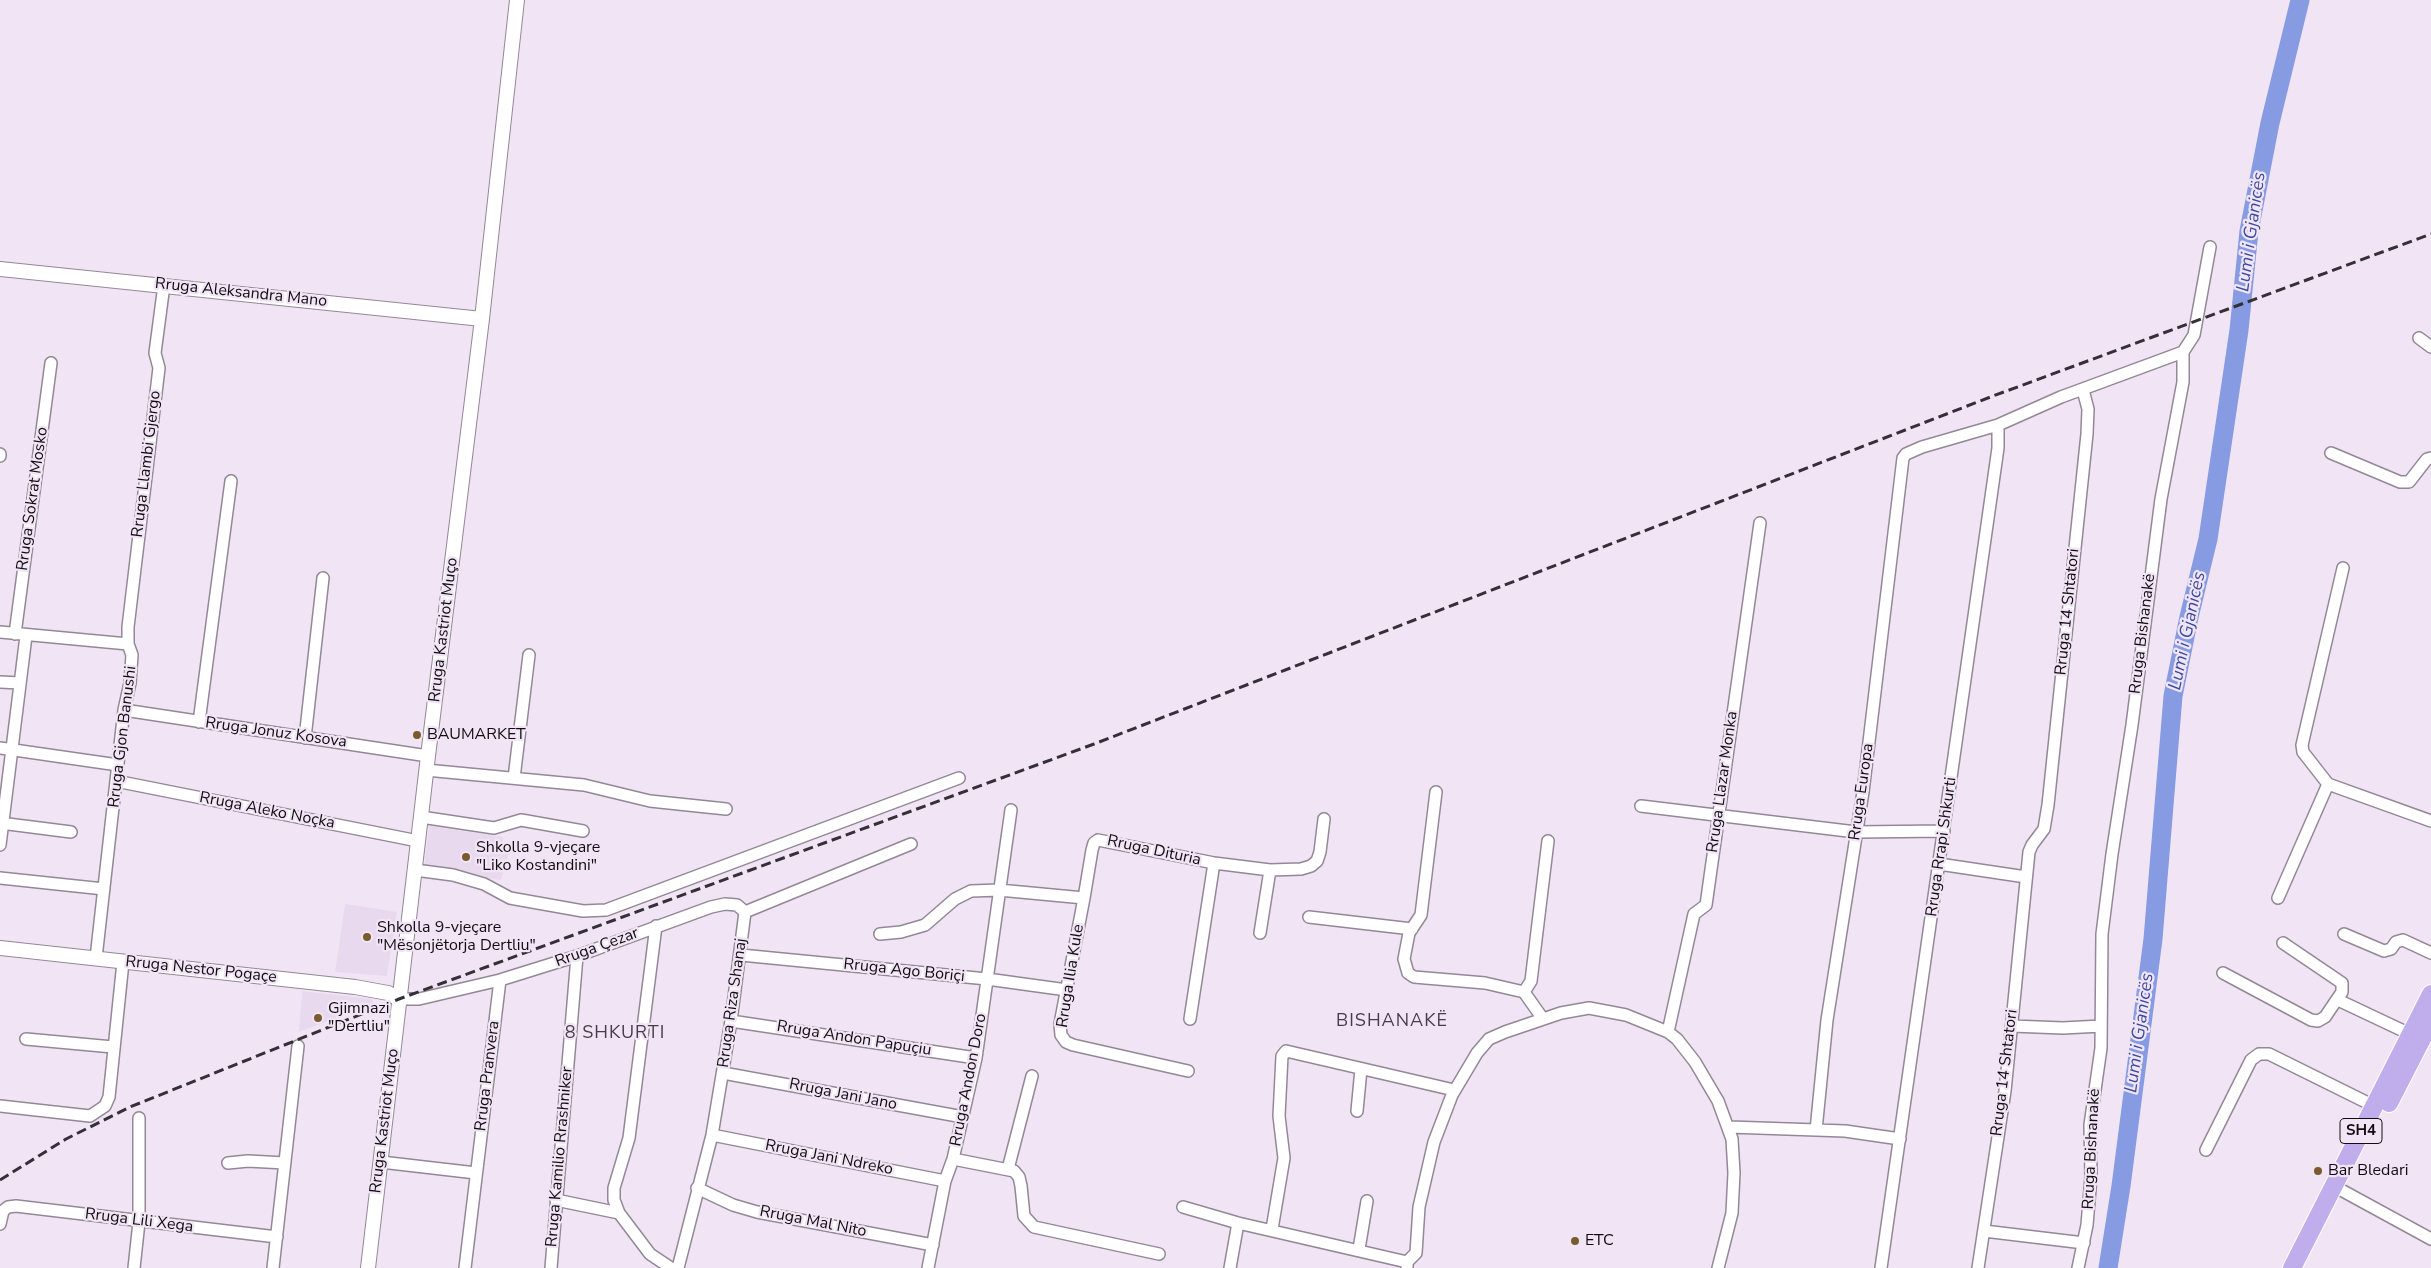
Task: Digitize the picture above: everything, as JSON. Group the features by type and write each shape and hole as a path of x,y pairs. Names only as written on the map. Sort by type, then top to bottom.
{"main road":[{"name":"SH4","path":"2292,1268 2431,994"},
{"name":"SH4","path":"2304,1268 2430,1024"}],"street":[{"name":"Rruga Kastriot Muço","path":"368,1268 427,763 482,319 516,0"},
{"name":"Rruga Bishanakë","path":"2078,1268 2084,1243 2091,1177 2091,1117 2100,1059 2102,934 2112,854 2132,725 2161,499 2183,382 2183,352 2194,336 2210,247"},
{"name":"Rruga Aleksandra Mano","path":"0,269 164,284 482,319"},
{"name":"Rruga Llambi Gjergo","path":"128,644 128,627 159,368 155,353 164,284"},
{"path":"2418,338 2431,347"},
{"path":"1998,425 2061,398 2183,352"},
{"name":"Rruga Sokrat Mosko","path":"0,845 20,683 20,635 51,363"},
{"name":"Rruga 14 Shtatori","path":"1978,1268 2004,1100 2026,877 2032,845 2046,824 2087,434 2088,409 2083,390"},
{"name":"Rruga Europa","path":"1816,1130 1827,1020 1856,832 1880,654 1902,462 1906,454 1922,447 1998,425"},
{"name":"Rruga Rrapi Shkurti","path":"1881,1268 1998,448 1998,425"},
{"path":"2331,453 2400,482 2409,482 2427,460 2431,458"},
{"path":"199,722 231,481"},
{"name":"Rruga Llazar Monka","path":"1668,1032 1694,914 1706,905 1760,523"},
{"path":"2342,568 2302,745 2306,758 2328,784 2400,808 2431,821"},
{"path":"305,738 323,578"},
{"name":"Rruga Gjon Banushi","path":"0,632 128,644 133,664 124,710 96,958"},
{"path":"514,778 529,655"},
{"path":"0,682 20,683"},
{"name":"Rruga Jonuz Kosova","path":"124,710 305,738 427,763 514,778 584,785 650,801 726,809"},
{"path":"0,748 118,765"},
{"path":"415,870 453,876 484,884 510,898 583,911 606,910 960,778"},
{"name":"Rruga Aleko Noçka","path":"116,782 418,841"},
{"path":"2278,898 2328,784"},
{"path":"1436,792 1421,914 1412,929 1404,959 1408,973 1414,977 1485,984 1524,992 1543,1019"},
{"path":"1641,806 1856,832 1944,831"},
{"name":"Rruga Andon Doro","path":"928,1268 946,1181 953,1160 976,1058 1011,810"},
{"path":"421,817 494,828 521,820 583,832"},
{"name":"Rruga Dituria","path":"1084,898 1092,850 1094,843 1098,840 1214,863 1270,870 1301,869 1311,866 1317,861 1324,819"},
{"path":"2,823 71,832"},
{"path":"1524,992 1531,981 1548,841"},
{"path":"656,926 725,904 737,905 746,912 912,844"},
{"path":"1190,1019 1214,863"},
{"path":"1939,864 2026,877"},
{"path":"1260,932 1270,870"},
{"path":"0,878 104,889"},
{"path":"880,934 900,932 925,925 964,894 980,890 1084,898"},
{"name":"Rruga Ilia Kule","path":"1084,898 1060,1024 1060,1035 1066,1042 1188,1070"},
{"name":"Rruga Riza Shanaj","path":"678,1268 712,1135 732,1020 746,912"},
{"path":"1309,917 1412,929"},
{"name":"Rruga Çezar","path":"399,999 419,999 500,980 577,956 656,926 629,1138 614,1188 614,1200 619,1213 650,1254 671,1268"},
{"path":"2344,934 2384,951 2391,949 2396,942 2403,940 2431,953"},
{"path":"2222,973 2311,1020 2318,1021 2325,1017 2338,1000 2342,992 2342,983 2283,943"},
{"name":"Rruga Nestor Pogaçe","path":"0,948 355,987 381,991 399,999"},
{"name":"Rruga Ago Boriçi","path":"741,955 987,979 1067,990"},
{"name":"Rruga Kamilio Rrashniker","path":"551,1268 577,956"},
{"path":"0,1106 90,1116 99,1112 109,1097 123,962"},
{"name":"Rruga Pranvera","path":"465,1268 500,980"},
{"path":"2338,1000 2410,1034"},
{"path":"1183,1208 1238,1223 1359,1249 1407,1265 1416,1253 1418,1216 1426,1170 1444,1114 1454,1090 1477,1053 1489,1040 1543,1019 1575,1010 1602,1009 1626,1015 1668,1032 1677,1039 1704,1075 1730,1127 1734,1173 1732,1213 1718,1268"},
{"name":"Rruga Andon Papuçiu","path":"732,1020 976,1058"},
{"path":"2012,1026 2063,1028 2101,1026"},
{"path":"26,1039 113,1046"},
{"path":"273,1268 298,1046"},
{"path":"1272,1229 1284,1158 1279,1116 1283,1053 1289,1051 1454,1090"},
{"path":"2206,1150 2251,1060 2259,1054 2269,1054 2374,1106"},
{"path":"1357,1111 1361,1068"},
{"name":"Rruga Jani Jano","path":"723,1073 962,1117"},
{"path":"1008,1169 1032,1076"},
{"path":"134,1268 139,1222 139,1118"},
{"path":"1730,1127 1845,1131 1900,1139"},
{"name":"Rruga Jani Ndreko","path":"712,1135 946,1181"},
{"path":"953,1160 1008,1169 1019,1177 1024,1216 1034,1227 1159,1254"},
{"path":"228,1163 248,1161 285,1163"},
{"path":"381,1162 476,1173"},
{"name":"Rruga Mal Nito","path":"697,1188 757,1212 933,1245"},
{"path":"2344,1191 2431,1240"},
{"path":"556,1200 619,1213"},
{"path":"1359,1249 1367,1201"},
{"name":"Rruga Lili Xega","path":"0,1224 3,1211 8,1207 16,1206 277,1237"},
{"path":"1230,1268 1238,1223"},
{"path":"1984,1231 2084,1243"}],"shaded area":[{"name":"Shkolla 9-vjeçare \"Liko Kostandini\"","path":"429,826 503,837 503,844 511,846 501,880 424,868"},
{"name":"Shkolla 9-vjeçare \"Mësonjëtorja Dertliu\"","path":"345,904 397,912 387,976 335,972"},
{"name":"Gjimnazi \"Dertliu\"","path":"302,991 372,999 374,1004 299,1032"}],"waterway":[{"name":"Lumi i Gjanicës","path":"2108,1268 2121,1186 2153,939 2173,696 2189,617 2208,539 2239,330 2249,231 2270,123 2300,0"}],"railway":[{"path":"0,1180 66,1139 130,1107 399,999 1094,744 1993,396 2431,234"}],"place":[{"name":"BAUMARKET","path":"417,735"},
{"name":"Shkolla 9-vjeçare \"Liko Kostandini\"","path":"466,857"},
{"name":"Shkolla 9-vjeçare \"Mësonjëtorja Dertliu\"","path":"367,937"},
{"name":"Gjimnazi \"Dertliu\"","path":"318,1018"},
{"name":"Bar Bledari","path":"2318,1171"},
{"name":"ETC","path":"1575,1241"}],"district":[{"name":"BISHANAKË","path":"1392,1022"},
{"name":"8 SHKURTI","path":"615,1034"}]}
